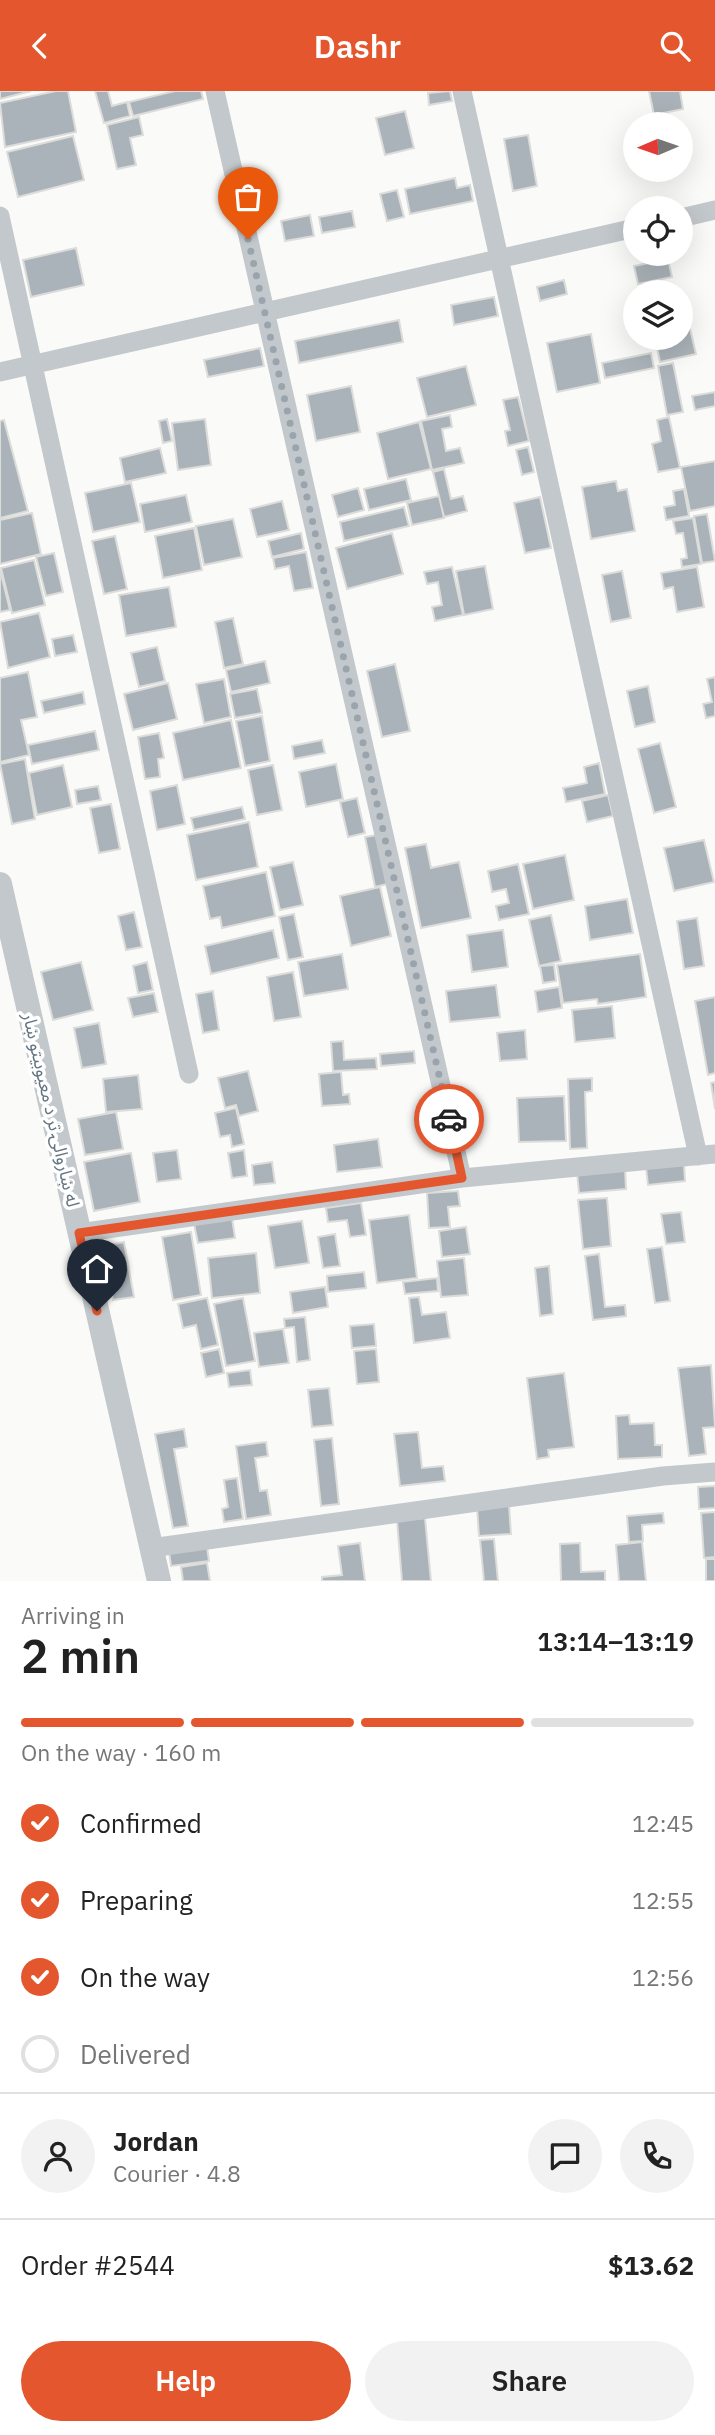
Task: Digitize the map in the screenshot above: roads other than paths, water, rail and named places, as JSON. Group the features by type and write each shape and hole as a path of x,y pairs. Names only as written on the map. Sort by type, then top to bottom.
{"street":[{"path":"215,91 462,1178"},
{"path":"79,1233 462,1178 707,1155 462,91"},
{"path":"693,215 715,210"},
{"path":"0,216 189,1074"},
{"path":"0,372 623,231"},
{"name":"له ښاروالۍ تر د معیوبیتو ښار","path":"0,884 159,1581"},
{"path":"151,1548 663,1476 715,1472"}]}
